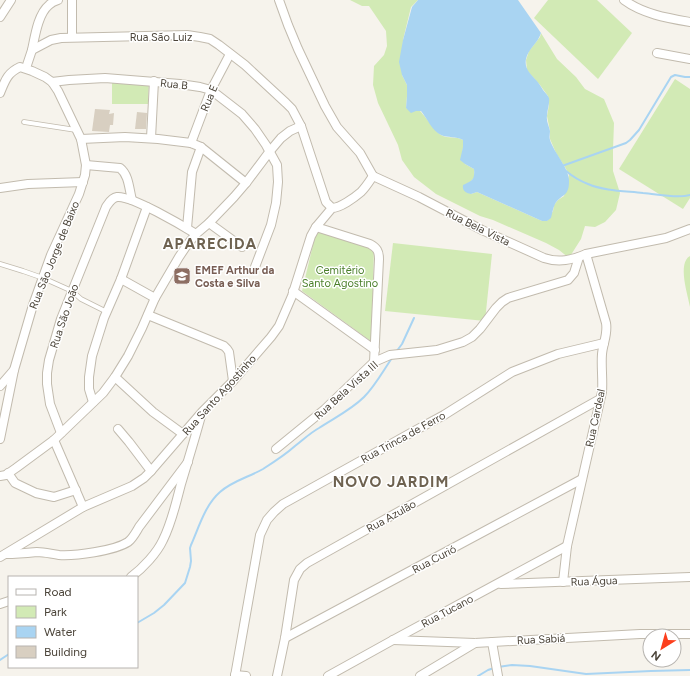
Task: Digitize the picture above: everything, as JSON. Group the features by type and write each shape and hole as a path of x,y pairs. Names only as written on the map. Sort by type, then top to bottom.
{"street":[{"path":"0,15 11,0"},
{"path":"26,68 40,19 49,4 58,0"},
{"path":"72,0 72,37"},
{"path":"279,0 298,49 325,106 337,127 360,153 373,176"},
{"path":"624,0 654,14 690,22"},
{"name":"Rua São Luiz","path":"32,50 51,40 72,37 187,35 210,39 245,66 292,109 301,126 326,202 332,208"},
{"path":"657,53 690,59"},
{"name":"Rua E","path":"191,142 211,90 230,54"},
{"path":"0,93 7,77 14,70 20,67 26,68 52,82 58,91 81,139 86,165 120,168 124,171 126,176 132,200 196,234"},
{"name":"Rua B","path":"52,82 105,78 154,81 200,87 211,90 242,114 266,145 277,165 278,182 276,203 271,225 255,267"},
{"path":"151,138 154,81"},
{"path":"76,490 54,497 36,493 15,483 4,475 29,459 54,440 103,393 128,356 155,298 179,257 196,234 209,224 246,183 281,138 290,131 301,126"},
{"path":"81,139 125,137 191,142 246,183"},
{"path":"187,228 192,172 201,148"},
{"name":"Rua São Jorge de Baixo","path":"0,439 14,370 33,305 54,249 79,194 86,165"},
{"name":"Rua Santo Agostinho","path":"2,555 83,507 132,486 151,471 202,412 233,381 271,338 286,312 294,292 311,236 316,227 332,208 340,206 360,193 373,176"},
{"name":"Rua Bela Vista","path":"373,176 482,230 554,261 562,261 666,238 690,229"},
{"path":"0,188 28,184 83,182"},
{"name":"Rua São João","path":"61,433 50,404 46,384 47,373 60,319 109,202 116,197 132,200"},
{"path":"93,402 89,389 92,356 107,312 121,279 147,208"},
{"path":"209,224 242,247"},
{"path":"316,227 370,244 376,247 379,253 374,362"},
{"name":"Rua Cardeal","path":"562,582 567,546 600,400 602,384 602,354 607,332 606,323 583,256"},
{"name":"Rua Bela Vista III","path":"276,449 325,409 374,362 390,355 437,350 463,342 472,337 496,308 508,298 568,280 574,273 583,256"},
{"path":"121,279 155,298"},
{"path":"294,292 375,350"},
{"path":"148,315 224,346 228,352 233,381"},
{"name":"Rua Trinca de Ferro","path":"235,676 260,535 267,520 274,512 283,504 444,416 512,372 558,354 604,342"},
{"path":"0,386 14,370"},
{"path":"115,377 153,412 183,434"},
{"name":"Rua Azulão","path":"277,676 285,638 294,580 300,569 307,562 600,400"},
{"path":"134,574 158,549 163,540 174,512 202,412"},
{"path":"118,429 151,471"},
{"path":"54,440 83,507"},
{"path":"2,555 38,552 70,555 101,551 120,546 129,541 135,534 188,462"},
{"name":"Rua Curió","path":"285,638 582,479"},
{"name":"Rua Tucano","path":"328,676 567,546"},
{"name":"Rua Água","path":"498,584 690,577"},
{"name":"Rua Sabiá","path":"393,640 475,643 640,634 690,634"},
{"path":"492,642 498,676"},
{"path":"420,676 475,643"},
{"path":"235,676 246,676"}],"lane":[{"path":"24,122 77,130"},
{"path":"0,264 43,278 72,291 81,299 107,312"}],"green space":[{"path":"350,0 418,0 411,7 403,40 402,75 407,85 406,108 420,111 441,135 463,140 462,155 465,164 474,169 474,178 471,181 471,194 477,192 542,221 547,221 553,211 554,205 564,196 569,175 556,153 550,139 547,116 549,105 548,96 527,70 526,60 529,51 540,37 541,33 557,59 576,77 585,89 604,99 614,123 613,171 620,193 616,210 605,222 595,227 585,226 581,239 569,258 559,250 546,243 493,220 480,216 436,194 414,177 402,160 398,145 378,103 373,85 374,66 384,55 387,46 386,31 369,6 362,6"},
{"path":"548,0 597,0 632,33 598,79 534,18"},
{"path":"675,79 690,89 690,198 683,209 619,169"},
{"path":"112,81 149,81 148,104 112,104"},
{"name":"Cemitério Santo Agostino","path":"317,228 374,244 372,342 302,291"},
{"path":"393,243 492,254 485,321 385,311"},
{"path":"690,256 690,307 684,280 684,265"}],"water":[{"path":"418,0 518,0 541,33 538,40 527,55 526,66 528,71 549,98 547,122 550,131 550,139 569,177 568,190 557,201 551,218 547,221 542,221 477,192 471,194 465,191 463,189 463,185 472,180 474,176 474,169 460,160 463,140 441,135 432,127 421,111 411,113 406,108 407,85 402,75 399,62 412,7"}],"building":[{"path":"95,109 110,110 109,114 114,113 113,125 110,125 109,132 92,131"},
{"path":"137,112 147,113 146,129 135,129"}],"waterway":[{"path":"562,166 626,143 639,130 671,77 675,75 690,77"},
{"path":"566,171 573,177 601,188 673,196 690,195"},
{"path":"396,352 402,344 414,318"},
{"path":"138,622 164,605 185,583 191,561 191,545 203,517 210,503 215,497 230,485 271,464 313,432 354,406 372,388 392,358"},
{"path":"0,660 8,655"},
{"path":"498,667 512,665 530,666 586,674 690,670"},
{"path":"478,676 494,668"}],"place":[{"name":"EMEF Arthur da Costa e Silva","path":"182,276"}],"district":[{"name":"APARECIDA","path":"210,244"},
{"name":"NOVO JARDIM","path":"391,482"}]}
